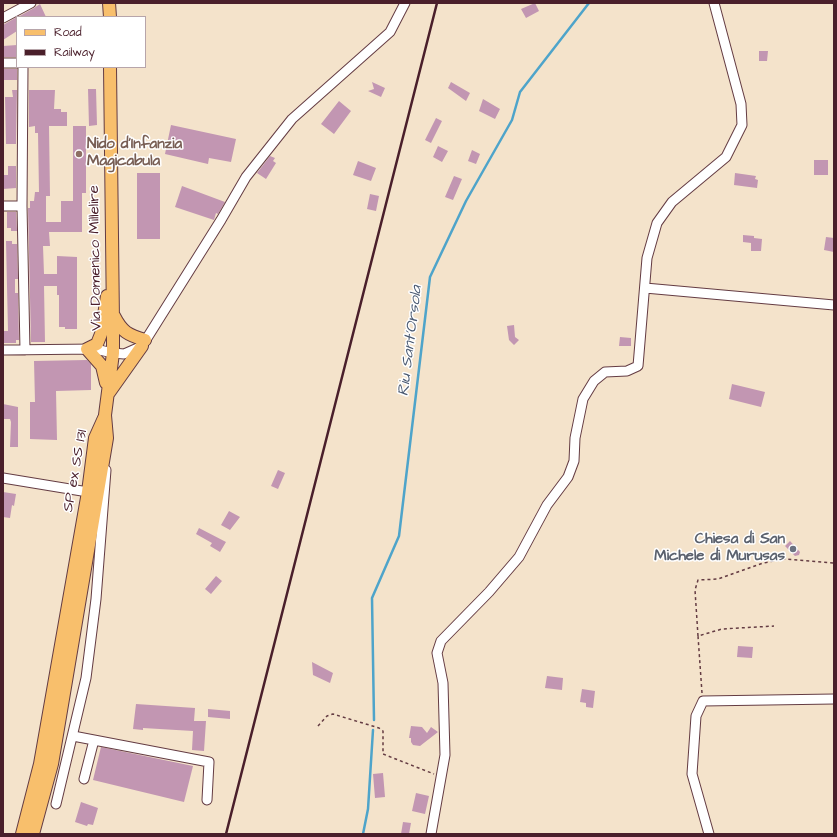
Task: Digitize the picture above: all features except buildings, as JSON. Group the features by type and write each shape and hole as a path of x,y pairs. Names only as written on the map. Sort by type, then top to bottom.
{"main road":[{"path":"110,3 110,16"},
{"name":"Via Domenico Millelire","path":"105,415 113,354 110,68"},
{"path":"108,393 102,366 87,349 97,344 101,334 112,272"},
{"path":"108,393 143,343 120,328 113,313"},
{"name":"SP ex SS 131","path":"33,834 52,764 107,438 105,415"},
{"name":"SP ex SS 131","path":"22,834 40,764 88,492 95,438 105,415"}],"street":[{"path":"3,18 31,3"},
{"path":"3,350 95,349 113,354 124,354 143,343 224,216 246,177 292,119 390,32 405,3"},
{"path":"431,834 445,755 443,683 438,653 441,641 489,592 519,558 547,505 568,477 574,461 575,438 583,399 594,381 605,372 627,371 638,366 647,258 657,223 672,202 726,157 742,125 741,104 714,3"},
{"path":"3,63 16,63"},
{"path":"24,68 22,206 25,350"},
{"path":"3,206 22,206"},
{"path":"645,288 834,305"},
{"path":"56,804 86,678 96,599 106,470 102,468"},
{"path":"3,478 88,492"},
{"path":"709,834 692,774 696,716 703,701 834,699"},
{"path":"73,736 209,762 207,800"},
{"path":"84,779 94,740"}],"path":[{"path":"703,701 695,590 698,580 718,579 763,563 785,559 834,563"},
{"path":"698,636 722,629 774,626"},
{"path":"318,726 328,716 333,714 379,728 383,731 384,735 383,754 418,766 441,777"}],"waterway":[{"name":"Riu Sant'Orsola","path":"374,720 372,598 399,536 430,277 466,201 512,120 520,92 589,3"},
{"name":"Riu Sant'Orsola","path":"363,834 368,809 373,730"}],"railway":[{"path":"226,834 437,3"}],"place":[{"name":"Nido d'Infanzia Magicabula","path":"79,154"},
{"name":"Chiesa di San Michele di Murusas","path":"793,549"}]}
